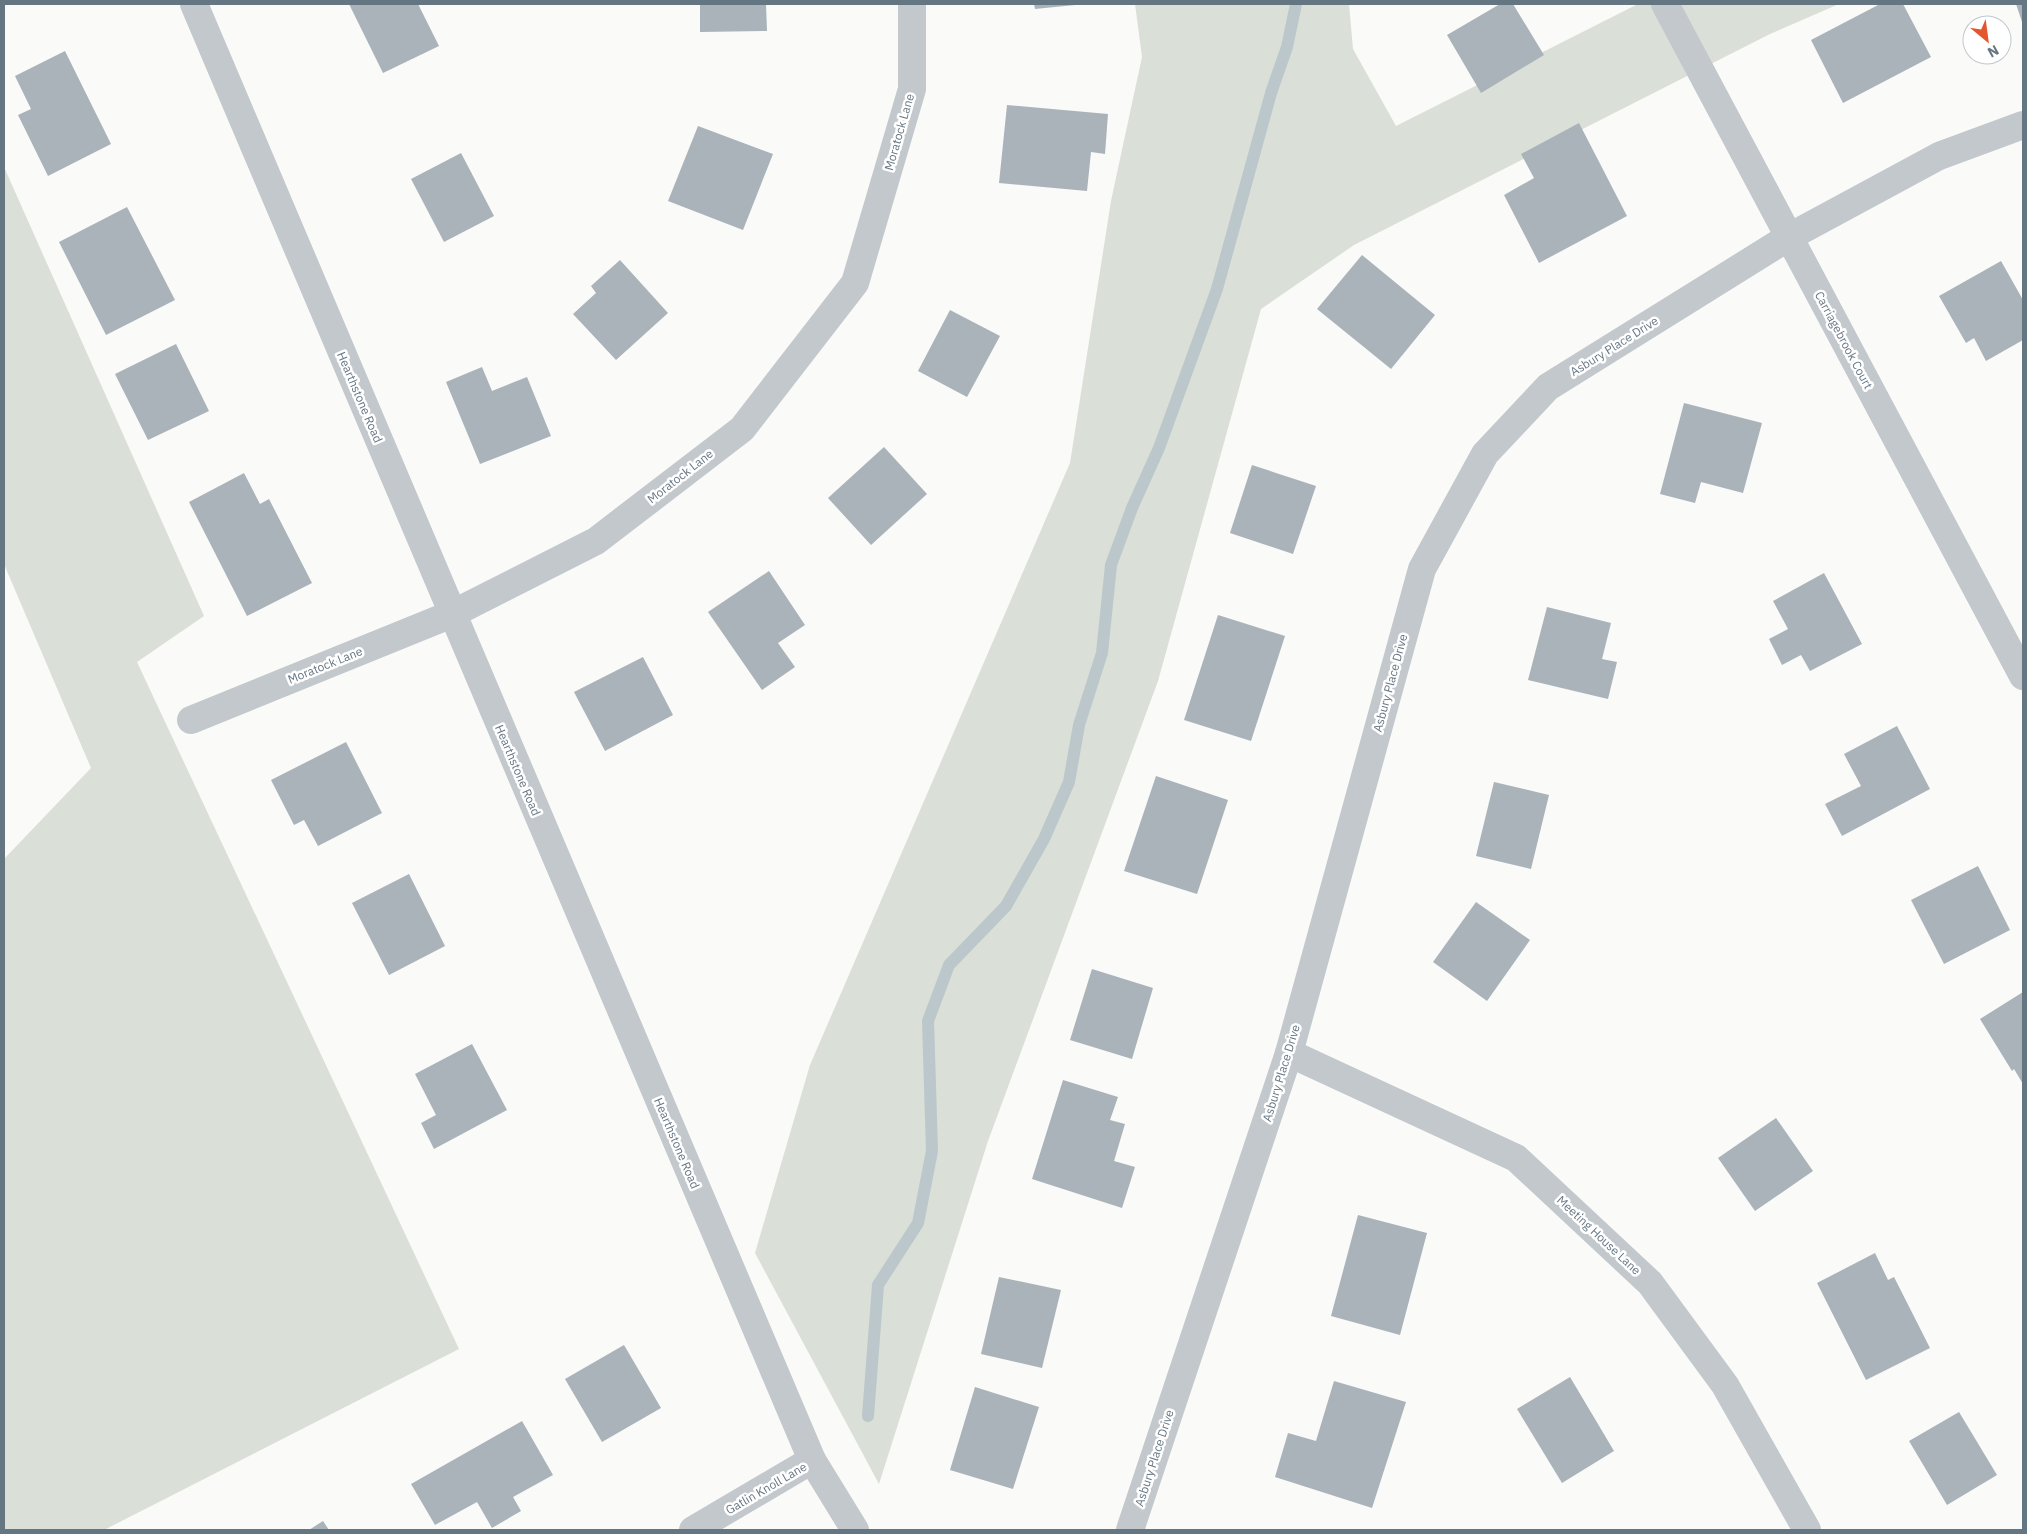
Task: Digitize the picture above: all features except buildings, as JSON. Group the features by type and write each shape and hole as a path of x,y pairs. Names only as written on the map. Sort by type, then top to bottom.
{"street":[{"name":"Hearthstone Road","path":"194,4 812,1460 856,1530"},
{"name":"Moratock Lane","path":"191,720 452,614 596,542 742,429 856,283 912,89 912,4"},
{"name":"Carriagebrook Court","path":"1665,4 2023,676"},
{"name":"Asbury Place Drive","path":"1130,1530 1289,1053 1422,569 1485,454 1548,387 1789,237 1939,156 2023,125"},
{"name":"Meeting House Lane","path":"1289,1053 1516,1158 1650,1283 1725,1385 1807,1530"},
{"name":"Gatlin Knoll Lane","path":"693,1530 812,1460"}],"shaded area":[{"path":"1135,4 1349,4 1353,49 1396,126 1638,4 1839,4 1770,34 1354,245 1261,309 1158,681 988,1141 879,1484 755,1253 810,1065 1070,463 1111,201 1142,57"},
{"path":"4,167 204,616 137,662 459,1349 104,1530 4,1530 4,859 91,768 4,564"}],"waterway":[{"path":"868,1416 878,1285 918,1223 932,1151 928,1021 949,965 1006,906 1044,839 1069,782 1079,725 1102,653 1111,565 1132,508 1159,448 1217,289 1271,93 1287,47 1296,4"}]}
